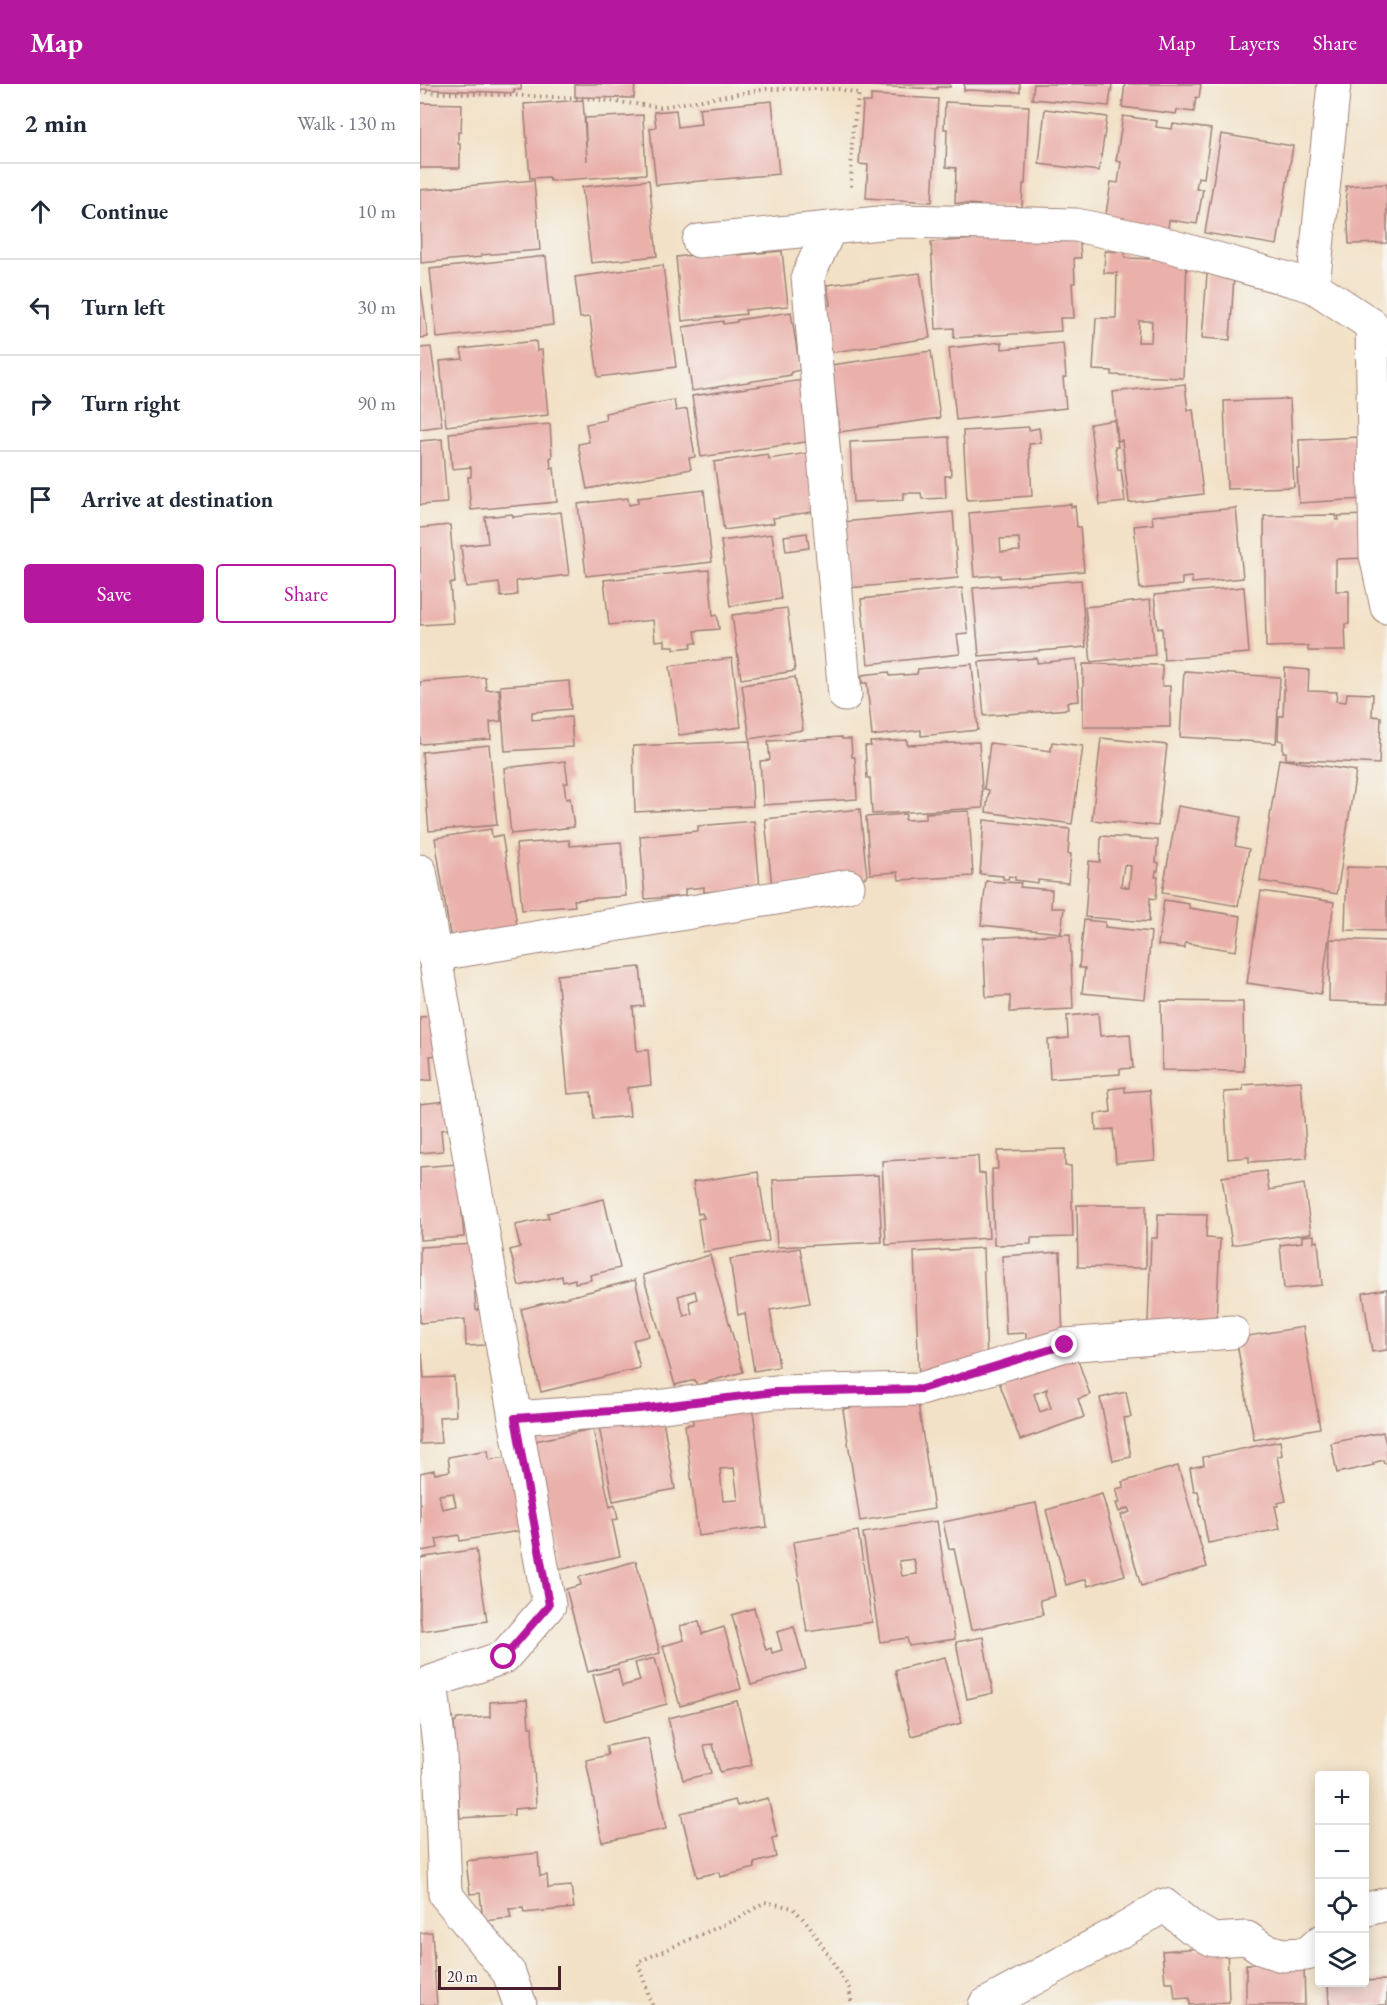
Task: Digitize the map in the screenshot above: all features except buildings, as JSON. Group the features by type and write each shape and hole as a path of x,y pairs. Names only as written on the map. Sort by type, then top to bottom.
{"street":[{"path":"1313,286 1334,84"},
{"path":"699,241 899,221 1076,225 1156,242 1313,286 1380,326 1376,555 1387,608"},
{"path":"830,228 808,276 845,695"},
{"path":"420,871 433,955 430,994 515,1418 549,1605 504,1657 425,1684 440,1753 445,1894 509,1973 520,2005"},
{"path":"433,955 848,886"},
{"path":"515,1418 639,1409 775,1392 921,1389 1065,1345 1232,1332"},
{"path":"1369,1909 1387,1904"},
{"path":"985,2005 1132,1925 1164,1905 1191,1927 1214,1940 1247,1938 1263,1949 1282,1955 1307,1954 1315,1947"}],"path":[{"path":"420,92 584,98 660,108 766,89 838,89 859,93 852,135 851,192"},
{"path":"652,2005 638,1962 739,1918 765,1902 793,1908 809,1925 849,1988 852,2005"}],"route":[{"path":"504,1657 549,1605 515,1418 639,1409 775,1392 921,1389 1065,1345"}]}
